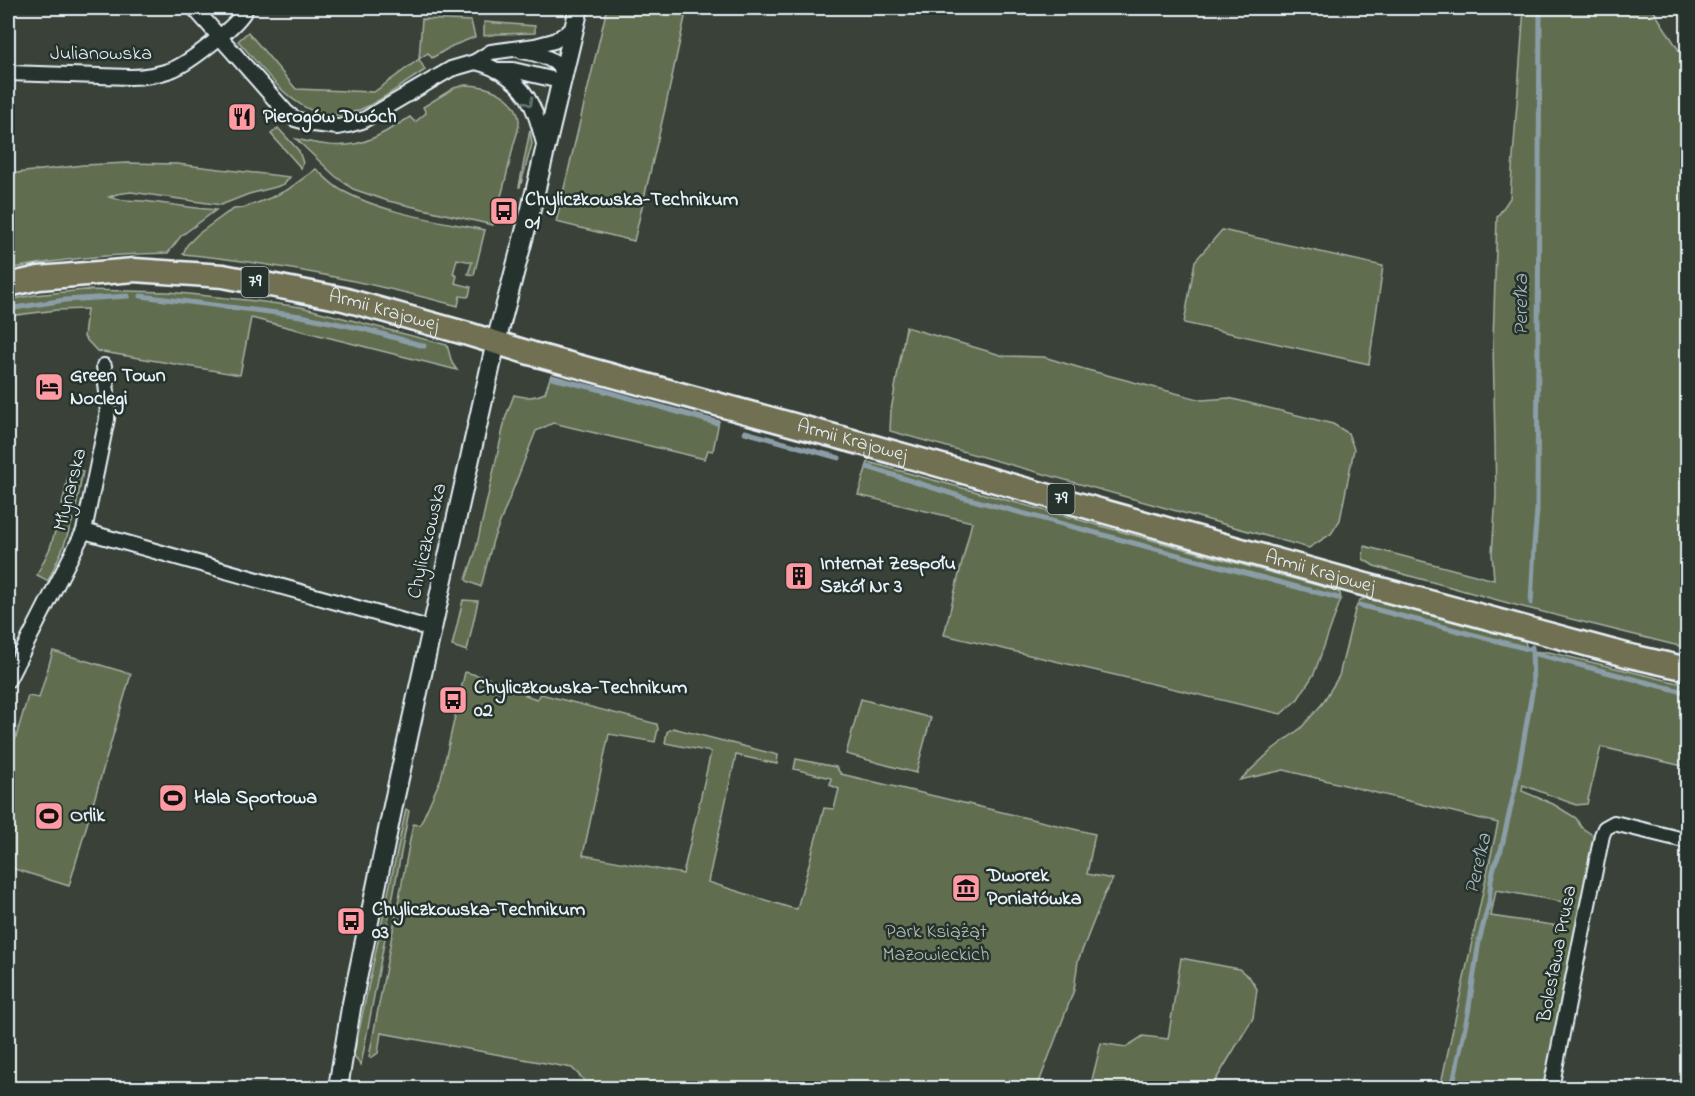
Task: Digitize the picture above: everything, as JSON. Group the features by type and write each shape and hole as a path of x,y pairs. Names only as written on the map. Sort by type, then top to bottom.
{"main road":[{"name":"Armii Krajowej","path":"8,285 39,278 134,270 223,276 343,299 1355,582 1688,669"}],"street":[{"path":"194,8 283,109 295,119 338,127 362,121 450,69 475,62 491,52 514,50 554,41 573,29"},
{"name":"Julianowska","path":"8,73 148,77 173,70 186,62 220,37 244,13 246,8"},
{"name":"Chyliczkowska","path":"338,1089 351,1008 432,629 496,342 531,209 579,8"},
{"path":"497,69 562,75 557,63 545,56 514,50"},
{"path":"475,62 497,69 520,87 531,104 545,147"},
{"name":"Młynarska","path":"8,680 84,531 107,419 108,401 104,366"},
{"path":"84,531 432,629"},
{"name":"Bolesława Prusa","path":"1551,1089 1605,828 1614,823 1688,841"}],"green space":[{"path":"607,8 687,8 634,241 556,222"},
{"path":"1524,8 1652,8 1687,63 1687,648 1519,606 1374,566 1363,559 1364,546 1494,580 1492,553 1496,496 1493,342 1497,217 1510,198"},
{"path":"422,19 471,21 475,37 452,46 432,58 428,53 419,59"},
{"path":"484,22 535,26 535,33 484,36"},
{"path":"248,32 296,89 374,92 419,59 425,70 381,99 345,114 326,115 293,100 238,41"},
{"path":"465,85 491,89 499,93 512,104 519,120 518,132 493,225 388,201 353,189 335,176 296,139 330,145 356,144 410,117 415,122 426,113 423,107 454,88"},
{"path":"278,128 299,151 303,163 301,168 271,134"},
{"path":"530,130 532,144 519,187"},
{"path":"177,164 290,177 284,184 221,205 131,192 117,194 109,197 216,210 181,236 168,253 48,262 8,269 8,174 83,165"},
{"path":"316,169 341,190 375,205 393,211 485,230 474,275 468,274 472,262 457,259 453,274 457,276 455,283 471,287 469,296 460,296 458,306 321,274 183,254 187,245 198,234 227,213 287,190"},
{"path":"1222,230 1383,266 1369,364 1184,323 1195,261"},
{"path":"85,290 169,292 301,307 447,345 452,363 457,370 251,318 240,375 97,351 84,337 87,309 9,316 8,330 8,300"},
{"path":"906,327 1004,356 1044,357 1202,400 1229,398 1333,424 1348,433 1354,449 1340,520 1331,534 1309,548 890,431 891,410"},
{"path":"551,375 719,421 713,451 708,450 705,459 553,423 536,431 493,540 481,587 466,579 475,553 506,416 514,395 530,397 545,393"},
{"path":"868,462 1334,590 1340,593 1341,599 1314,674 1298,699 1281,714 944,635 972,522 858,495"},
{"path":"70,468 83,471 76,508 62,505"},
{"path":"60,515 73,519 48,581 37,575 50,548"},
{"path":"1366,598 1525,641 1527,650 1549,652 1687,685 1687,767 1601,747 1587,804 1576,805 1523,785 1522,791 1553,804 1576,818 1581,827 1594,836 1544,1088 1440,1088 1498,823 1284,770 1240,780 1273,749 1301,728 1322,704 1339,676 1355,610 1360,600","holes":["1496,890 1564,902 1559,926 1491,916"]},
{"path":"463,600 478,601 467,651 452,646"},
{"name":"Orlik","path":"53,651 131,674 69,886 8,867 8,764 28,696 39,698"},
{"name":"Park Książąt Mazowieckich","path":"465,672 525,688 525,695 537,699 541,694 657,724 655,742 609,734 583,855 683,874 711,752 665,743 667,732 673,728 778,755 777,764 736,755 708,882 791,908 797,909 824,808 834,809 839,789 830,785 831,778 794,769 796,759 836,767 841,774 1095,834 1087,874 1113,879 1104,895 1078,961 1074,990 1037,1088 588,1088 584,1080 572,1068 381,1033 378,1053 369,1057 413,824 420,825 441,778"},
{"path":"861,699 931,718 916,773 846,754"},
{"path":"406,809 409,811 361,1065 354,1054"},
{"path":"1181,958 1239,969 1250,978 1257,989 1253,1018 1211,1088 1090,1088 1101,1043 1126,1047 1143,1036 1168,1039"}],"waterway":[{"name":"Perełka","path":"1531,603 1537,510 1540,8"},
{"path":"8,309 65,300 128,296"},
{"path":"141,296 301,316 364,329 424,346"},
{"path":"552,378 716,423"},
{"path":"745,432 839,458"},
{"path":"868,467 962,497 1338,598"},
{"path":"1359,605 1532,650"},
{"name":"Perełka","path":"1452,1088 1468,1013 1479,941 1489,903 1491,880 1501,850 1516,784 1533,687 1532,647"},
{"path":"1533,653 1688,693"}],"place":[{"name":"Pierogów Dwóch","path":"242,117"},
{"name":"Chyliczkowska-Technikum 01","path":"504,211"},
{"name":"Green Town Noclegi","path":"49,387"},
{"name":"Internat Zespołu Szkół Nr 3","path":"799,576"},
{"name":"Chyliczkowska-Technikum 02","path":"453,700"},
{"name":"Hala Sportowa","path":"173,798"},
{"name":"Orlik","path":"49,816"},
{"name":"Dworek Poniatówka","path":"966,888"},
{"name":"Chyliczkowska-Technikum 03","path":"351,921"}]}
